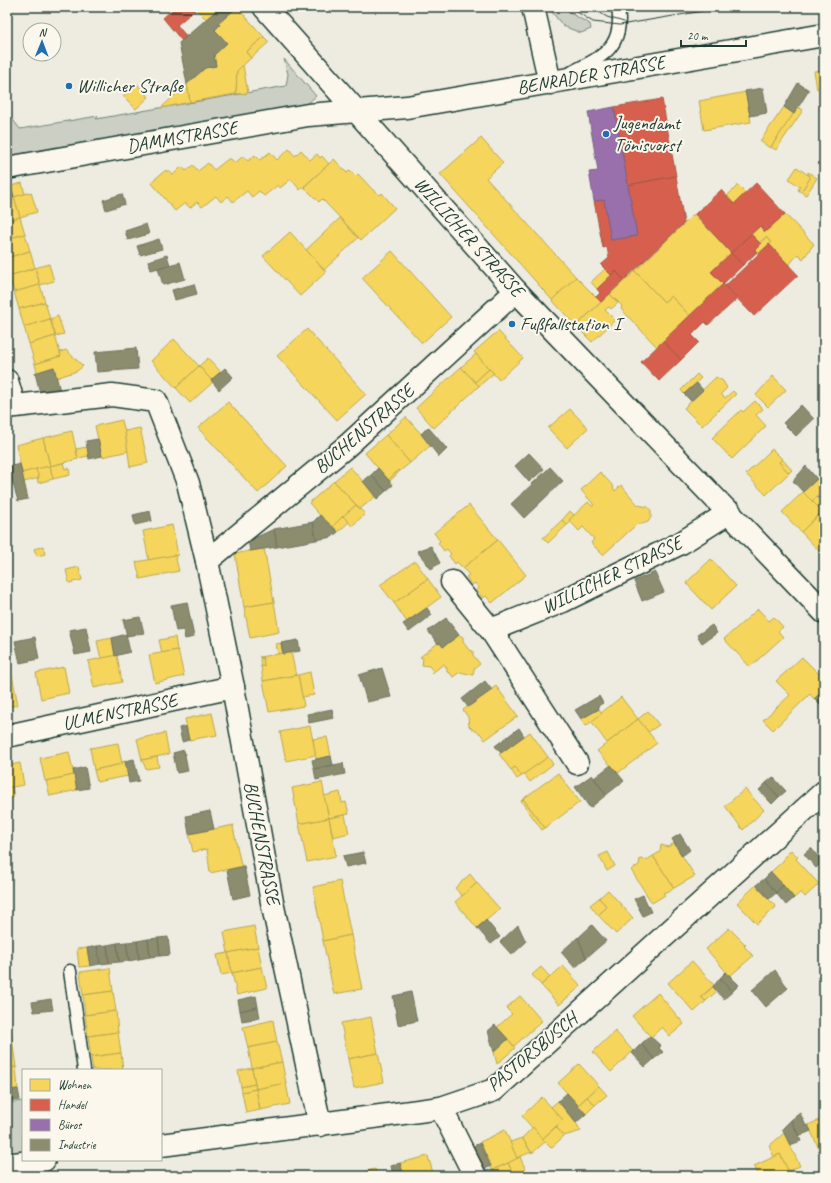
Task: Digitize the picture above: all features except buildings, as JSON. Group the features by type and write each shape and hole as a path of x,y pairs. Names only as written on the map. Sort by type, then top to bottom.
{"street":[{"name":"WILLICHER STRASSE","path":"264,7 358,111 516,291 730,512 824,612"},
{"path":"532,7 550,83"},
{"name":"BENRADER STRASSE","path":"358,111 407,107 824,34"},
{"name":"DAMMSTRASSE","path":"7,168 308,115 358,111"},
{"name":"BUCHENSTRASSE","path":"207,561 348,445 516,291"},
{"path":"7,381 11,406"},
{"name":"BUCHENSTRASSE","path":"11,406 112,395 156,401 188,483 207,561 233,687 272,902 320,1125"},
{"name":"WILLICHER STRASSE","path":"491,630 563,601 681,544 730,512"},
{"path":"452,582 491,630 577,763"},
{"name":"ULMENSTRASSE","path":"7,736 233,687"},
{"name":"PASTORSBUSCH","path":"162,1145 441,1108 494,1090 824,792"},
{"path":"441,1108 475,1176"},
{"path":"7,1165 37,1161"}],"lane":[{"path":"550,83 595,60 613,45 620,25 618,7"},
{"path":"70,971 84,1069"}],"shaded area":[{"path":"548,7 564,7 570,13 590,24 591,29 581,33 563,26"},
{"path":"284,59 316,96 306,105 7,157 7,112 20,129 98,116 96,119 286,86 288,74"},
{"path":"22,1101 22,1155 7,1157 7,1103"}],"tram line":[{"path":"569,7 593,22 620,25 727,7"},
{"path":"591,7 607,17 624,22"}],"place":[{"name":"Willicher Straße","path":"69,86"},
{"name":"Jugendamt Tönisvorst","path":"606,134"},
{"name":"Fußfallstation I","path":"512,324"}]}
